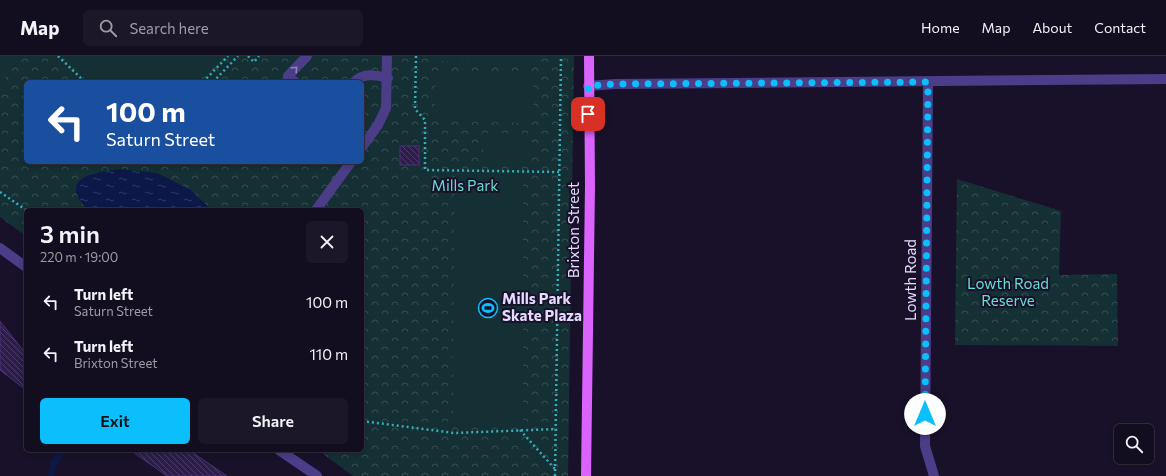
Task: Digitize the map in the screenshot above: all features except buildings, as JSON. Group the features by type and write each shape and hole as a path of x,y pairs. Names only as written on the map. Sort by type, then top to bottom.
{"main road":[{"name":"Brixton Street","path":"586,476 590,186 588,86 589,56"}],"street":[{"path":"293,80 288,76 308,56"},
{"path":"364,144 384,114 386,108 388,78 387,56"},
{"path":"356,80 360,76 368,74 388,78"},
{"path":"588,86 615,84 1166,79"},
{"name":"Lowth Road","path":"928,82 925,446 934,476"},
{"path":"317,208 350,164"},
{"path":"0,248 24,266"},
{"path":"282,452 317,476"}],"path":[{"path":"58,56 83,80"},
{"path":"205,80 228,56"},
{"path":"215,80 238,56"},
{"path":"248,56 254,62 259,56"},
{"path":"416,56 415,109 425,120 425,170 435,168 559,172"},
{"path":"555,476 560,56"},
{"path":"0,192 24,209"},
{"path":"364,421 454,433 520,429 556,429"},
{"path":"520,429 555,469"}],"green space":[{"name":"Mills Park","path":"0,56 574,56 568,476 353,476 321,452 364,452 364,208 24,208 24,235 0,217"},
{"path":"0,56 22,57 0,84"},
{"path":"62,56 223,56 200,80 87,80"},
{"path":"435,56 534,56 534,62 435,61"},
{"path":"435,72 534,74 533,123 435,121"},
{"path":"483,133 532,134 532,162 484,162"},
{"name":"Mills Park Skate Plaza","path":"455,173 523,175 523,421 513,427 453,425 453,363 450,363 450,358 453,358 454,259 451,258 451,255 454,255"},
{"name":"Lowth Road Reserve","path":"957,179 1061,211 1059,275 1117,274 1118,346 955,345"}],"water":[{"path":"120,169 157,173 191,190 210,208 86,208 79,199 76,190 77,184 82,179 99,172"}],"waterway":[{"path":"51,476 53,465 62,452"}],"place":[{"name":"Mills Park Skate Plaza","path":"488,308"}],"route":[{"path":"588,114 588,86 615,84 928,82 925,414"}]}
